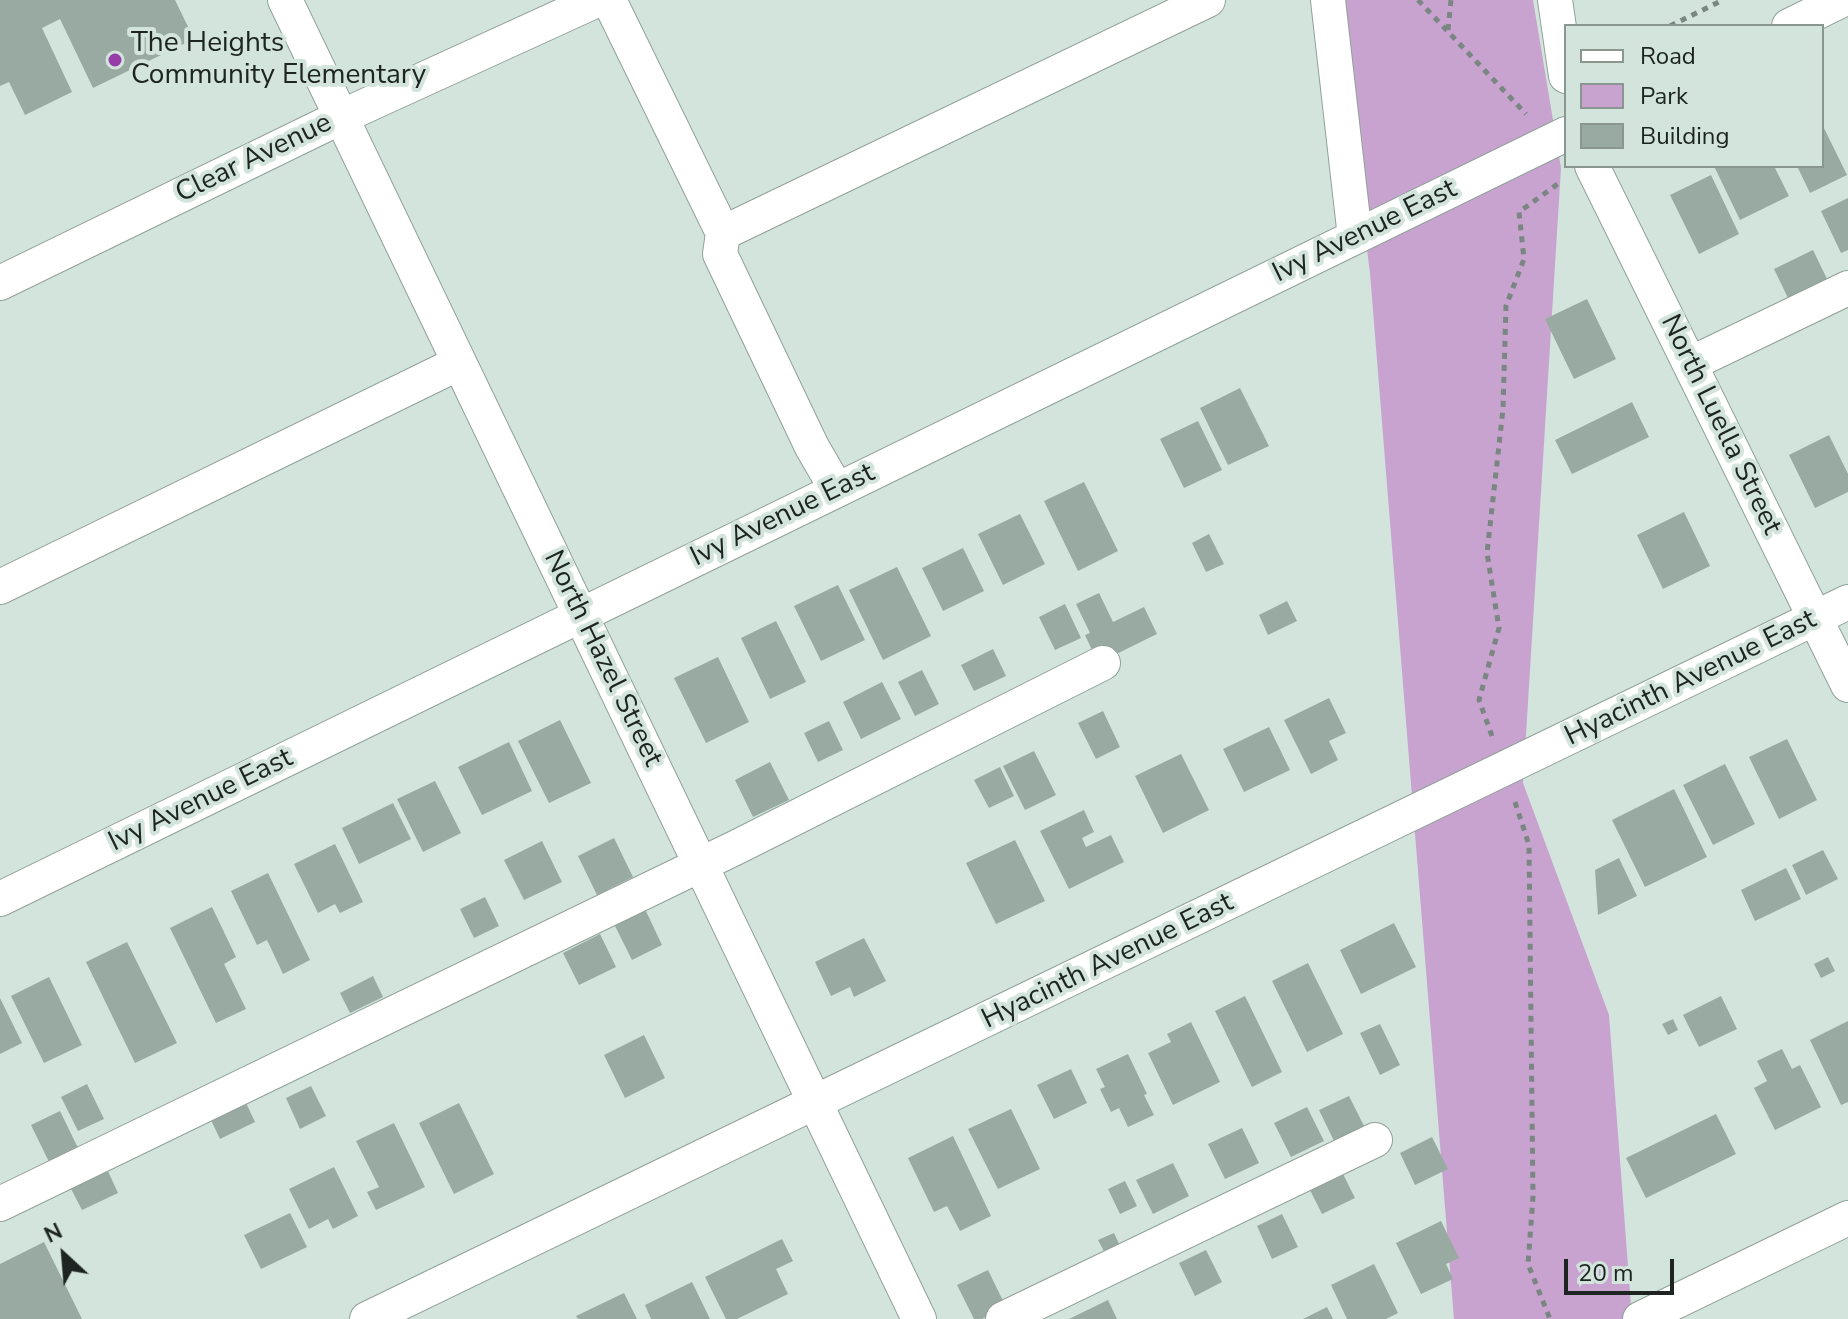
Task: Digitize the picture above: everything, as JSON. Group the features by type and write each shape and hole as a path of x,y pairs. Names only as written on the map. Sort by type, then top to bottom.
{"street":[{"name":"North Hazel Street","path":"285,0 919,1319"},
{"name":"Clear Avenue","path":"0,283 341,117 597,0"},
{"path":"609,0 723,233 720,254 812,447 837,490"},
{"path":"723,233 1208,0"},
{"path":"1328,0 1355,237"},
{"path":"1555,0 1564,62"},
{"path":"1792,24 1831,2"},
{"name":"Ivy Avenue East","path":"0,899 1564,135"},
{"name":"North Luella Street","path":"1593,168 1848,685"},
{"path":"1690,364 1848,288"},
{"path":"0,587 459,363"},
{"name":"Hyacinth Avenue East","path":"367,1319 1848,602"},
{"path":"0,1204 700,865 1103,663"},
{"path":"1003,1319 1375,1140"},
{"path":"1640,1319 1848,1218"}],"path":[{"path":"1418,0 1515,104 1524,109"},
{"path":"1448,31 1451,0"},
{"path":"1674,24 1723,0"}],"green space":[{"path":"1335,0 1533,0 1561,168 1523,783 1609,1015 1632,1319 1454,1319 1370,273"}],"building":[{"name":"The Heights Community Elementary","path":"0,0 175,0 194,39 93,88 60,19 42,28 72,92 25,115 9,82 0,86"},
{"path":"1824,128 1847,175 1810,193 1798,168 1824,168"},
{"path":"1715,168 1775,168 1789,196 1740,220"},
{"path":"1711,175 1739,234 1699,254 1670,195"},
{"path":"1848,198 1848,250 1841,253 1821,211"},
{"path":"1813,250 1828,281 1789,300 1774,269"},
{"path":"1587,299 1616,359 1574,379 1545,319"},
{"path":"1240,388 1269,446 1228,465 1200,408"},
{"path":"1632,402 1649,437 1572,474 1555,440"},
{"path":"1198,421 1222,470 1184,488 1160,439"},
{"path":"1829,435 1848,474 1848,492 1815,508 1789,455"},
{"path":"1084,482 1118,551 1078,571 1044,501"},
{"path":"1684,512 1710,566 1663,589 1637,535"},
{"path":"1020,514 1045,564 1003,585 978,534"},
{"path":"1209,534 1224,564 1206,572 1192,543"},
{"path":"963,548 984,591 943,611 922,568"},
{"path":"897,567 931,636 883,660 849,590"},
{"path":"838,585 865,640 821,661 794,606"},
{"path":"1099,593 1113,622 1144,607 1157,634 1098,663 1085,635 1090,633 1076,604"},
{"path":"1287,601 1297,621 1268,635 1259,615"},
{"path":"1065,604 1081,638 1055,650 1039,617"},
{"path":"776,621 806,682 770,699 741,638"},
{"path":"993,649 1006,676 974,691 961,665"},
{"path":"718,657 749,722 706,743 674,678"},
{"path":"922,670 939,704 915,716 898,682"},
{"path":"882,682 901,719 861,739 843,702"},
{"path":"1329,698 1346,733 1329,741 1338,760 1311,774 1284,720"},
{"path":"1103,711 1120,747 1096,759 1078,723"},
{"path":"560,720 591,783 549,803 518,741"},
{"path":"829,721 843,750 818,762 804,733"},
{"path":"1269,727 1290,770 1244,792 1223,749"},
{"path":"1787,739 1817,800 1779,819 1749,757"},
{"path":"509,742 532,791 482,815 458,767"},
{"path":"1034,751 1056,795 1025,810 1003,766"},
{"path":"1181,754 1209,810 1163,833 1135,776"},
{"path":"770,762 789,800 753,817 735,780"},
{"path":"1725,764 1755,824 1713,845 1683,785"},
{"path":"1000,767 1014,796 989,808 974,780"},
{"path":"435,781 461,833 423,852 397,799"},
{"path":"1674,789 1707,857 1645,887 1612,820"},
{"path":"393,803 411,839 359,864 342,828"},
{"path":"1084,810 1094,832 1082,838 1086,847 1111,835 1124,862 1069,889 1040,831"},
{"path":"614,838 633,877 597,895 578,856"},
{"path":"1015,840 1045,901 996,924 966,863"},
{"path":"542,841 562,882 524,900 504,860"},
{"path":"335,844 363,902 340,913 335,904 318,913 294,864"},
{"path":"1823,850 1838,879 1806,895 1792,865"},
{"path":"1619,858 1637,896 1598,915 1595,870"},
{"path":"1786,868 1801,899 1755,921 1741,890"},
{"path":"268,873 310,960 283,974 267,940 257,945 231,891"},
{"path":"485,897 499,926 474,938 460,909"},
{"path":"212,907 236,957 224,964 246,1009 216,1023 170,928"},
{"path":"644,907 662,945 632,960 613,922"},
{"path":"1394,923 1416,967 1361,994 1340,950"},
{"path":"600,934 616,967 579,985 563,953"},
{"path":"864,938 886,981 854,997 850,987 831,996 815,962"},
{"path":"127,942 177,1043 135,1063 86,962"},
{"path":"1828,957 1835,971 1821,978 1814,964"},
{"path":"1308,963 1343,1034 1307,1052 1272,981"},
{"path":"373,976 383,997 350,1013 340,993"},
{"path":"49,977 82,1045 44,1063 11,996"},
{"path":"1245,996 1282,1072 1252,1087 1215,1011"},
{"path":"1721,996 1737,1029 1699,1047 1683,1015"},
{"path":"0,998 22,1043 0,1054"},
{"path":"1673,1019 1678,1030 1668,1035 1662,1024"},
{"path":"1848,1021 1848,1102 1841,1105 1810,1040"},
{"path":"1191,1022 1220,1082 1173,1105 1148,1053 1171,1042 1167,1034"},
{"path":"1380,1024 1400,1065 1380,1075 1360,1033"},
{"path":"644,1035 665,1078 625,1098 604,1055"},
{"path":"1782,1049 1792,1069 1800,1065 1821,1107 1775,1130 1754,1088 1767,1081 1757,1061"},
{"path":"1128,1054 1154,1115 1128,1127 1119,1108 1111,1112 1100,1089 1105,1087 1096,1069"},
{"path":"1071,1069 1087,1103 1054,1119 1037,1085"},
{"path":"87,1084 104,1119 78,1131 61,1097"},
{"path":"311,1086 326,1116 300,1129 286,1098"},
{"path":"1349,1096 1365,1128 1335,1143 1319,1110"},
{"path":"245,1101 255,1122 220,1139 210,1118"},
{"path":"459,1103 494,1174 454,1194 419,1123"},
{"path":"1307,1107 1324,1141 1291,1157 1274,1123"},
{"path":"1011,1109 1040,1169 998,1189 968,1129"},
{"path":"60,1111 78,1148 49,1162 31,1125"},
{"path":"1716,1114 1736,1154 1646,1198 1626,1158"},
{"path":"394,1123 425,1187 376,1210 367,1192 379,1187 356,1141"},
{"path":"1242,1128 1259,1163 1225,1179 1208,1144"},
{"path":"953,1136 991,1216 960,1231 947,1206 934,1212 908,1158"},
{"path":"1432,1137 1448,1169 1415,1185 1400,1153"},
{"path":"1173,1163 1189,1196 1153,1214 1136,1180"},
{"path":"334,1167 358,1216 333,1229 328,1219 309,1229 289,1189"},
{"path":"107,1169 118,1193 82,1210 70,1187"},
{"path":"1343,1174 1355,1198 1322,1214 1310,1190"},
{"path":"1125,1181 1137,1206 1120,1214 1108,1189"},
{"path":"290,1213 307,1247 261,1269 244,1235"},
{"path":"1282,1214 1298,1247 1272,1259 1257,1226"},
{"path":"1441,1221 1459,1258 1446,1264 1453,1279 1421,1294 1396,1243"},
{"path":"1114,1233 1121,1248 1106,1255 1098,1240"},
{"path":"782,1239 793,1261 776,1269 788,1294 737,1319 726,1319 705,1277"},
{"path":"44,1242 82,1319 0,1319 0,1264"},
{"path":"1206,1250 1222,1282 1195,1296 1179,1263"},
{"path":"1374,1264 1398,1313 1386,1319 1347,1319 1331,1285"},
{"path":"988,1270 1006,1307 982,1319 974,1319 957,1285"},
{"path":"692,1282 710,1319 651,1319 645,1305"},
{"path":"624,1293 637,1319 578,1319 576,1316"},
{"path":"1108,1300 1117,1319 1069,1319"},
{"path":"1327,1307 1333,1319 1303,1319"}],"place":[{"name":"The Heights Community Elementary","path":"115,60"}]}
